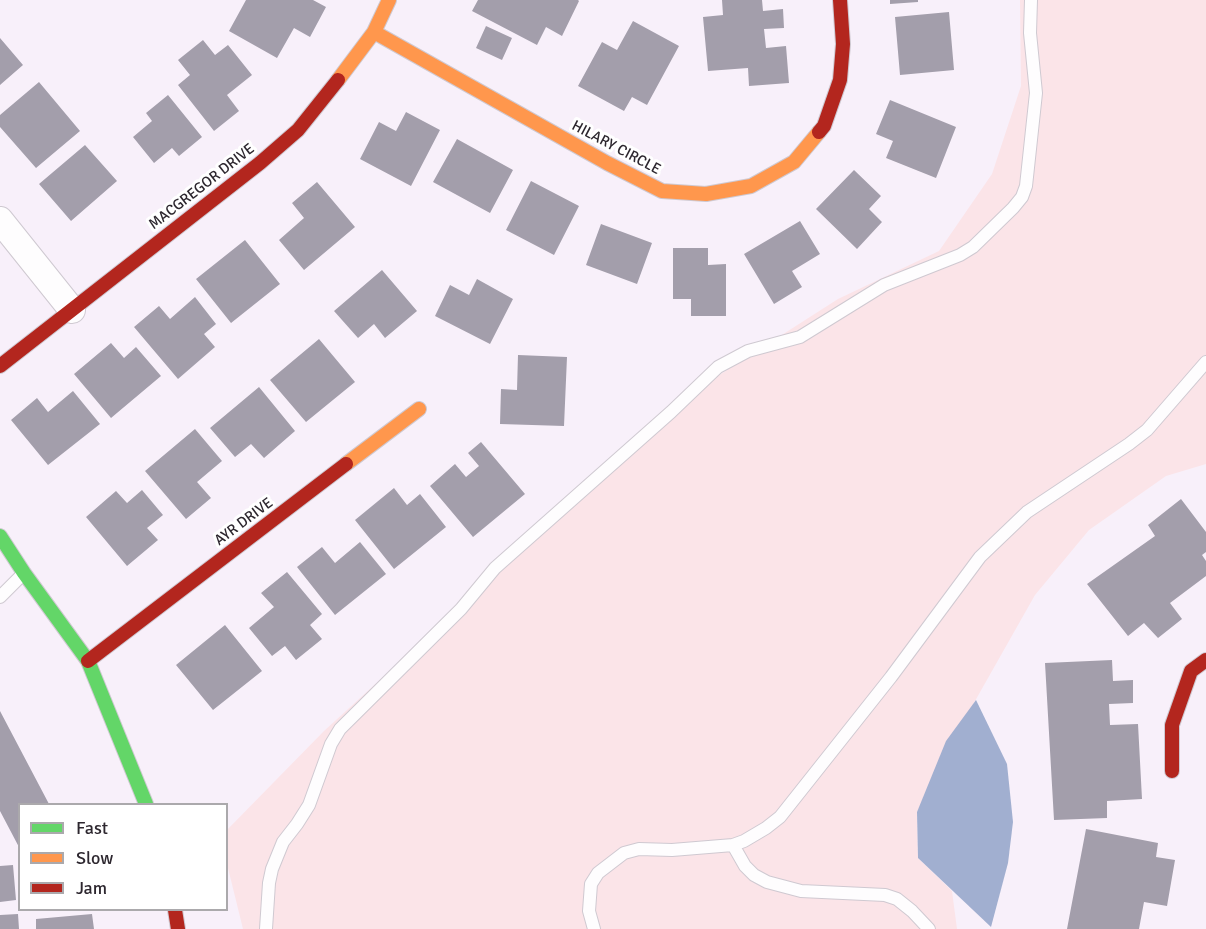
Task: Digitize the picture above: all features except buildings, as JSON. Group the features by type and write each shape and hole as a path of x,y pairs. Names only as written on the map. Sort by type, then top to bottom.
{"street":[{"name":"MACGREGOR DRIVE","path":"0,366 260,163 298,130 348,69 374,32 389,0"},
{"name":"HILARY CIRCLE","path":"374,32 607,164 662,191 706,194 751,186 794,162 824,126 840,80 843,44 840,0"},
{"path":"0,220 72,310"},
{"name":"AYR DRIVE","path":"88,661 419,409"},
{"path":"0,536 88,661 146,803"},
{"path":"1172,771 1172,725 1191,670 1206,660"},
{"path":"175,911 178,929"}],"lane":[{"path":"266,929 272,869 282,842 309,805 331,744 340,729 461,609 495,568 671,412 718,367 748,351 800,336 884,285 960,255 973,247 1014,208 1026,186 1036,93 1030,33 1031,0"},
{"path":"594,929 589,911 591,884 598,873 624,853 639,849 672,850 733,845 766,828 794,800 891,677 980,557 1027,512 1147,430 1206,362"},
{"path":"0,597 24,573"},
{"path":"733,845 745,867 766,882 801,891 885,895 897,900 912,911 929,929"}],"shaded area":[{"path":"1020,0 1206,0 1206,464 1166,476 1089,530 1035,595 975,701 917,812 918,858 952,891 957,929 243,929 228,868 228,829 324,731 699,388 838,299 939,251 992,174 1021,86"}],"water":[{"path":"976,700 1007,764 1013,822 1008,863 991,927 918,858 917,812 946,741"}],"traffic: fast":[{"path":"0,536 88,661 146,803"}],"traffic: slow":[{"path":"338,80 374,32 389,0"},
{"path":"374,32 607,163 662,191 706,194 751,186 794,162 819,132"},
{"path":"346,464 419,409"}],"traffic: jam":[{"path":"819,132 824,126 840,80 843,44 840,0"},
{"path":"0,366 260,163 298,130 338,80"},
{"path":"88,661 346,464"},
{"path":"1172,771 1172,725 1191,671 1206,660"},
{"path":"175,911 178,929"}]}
